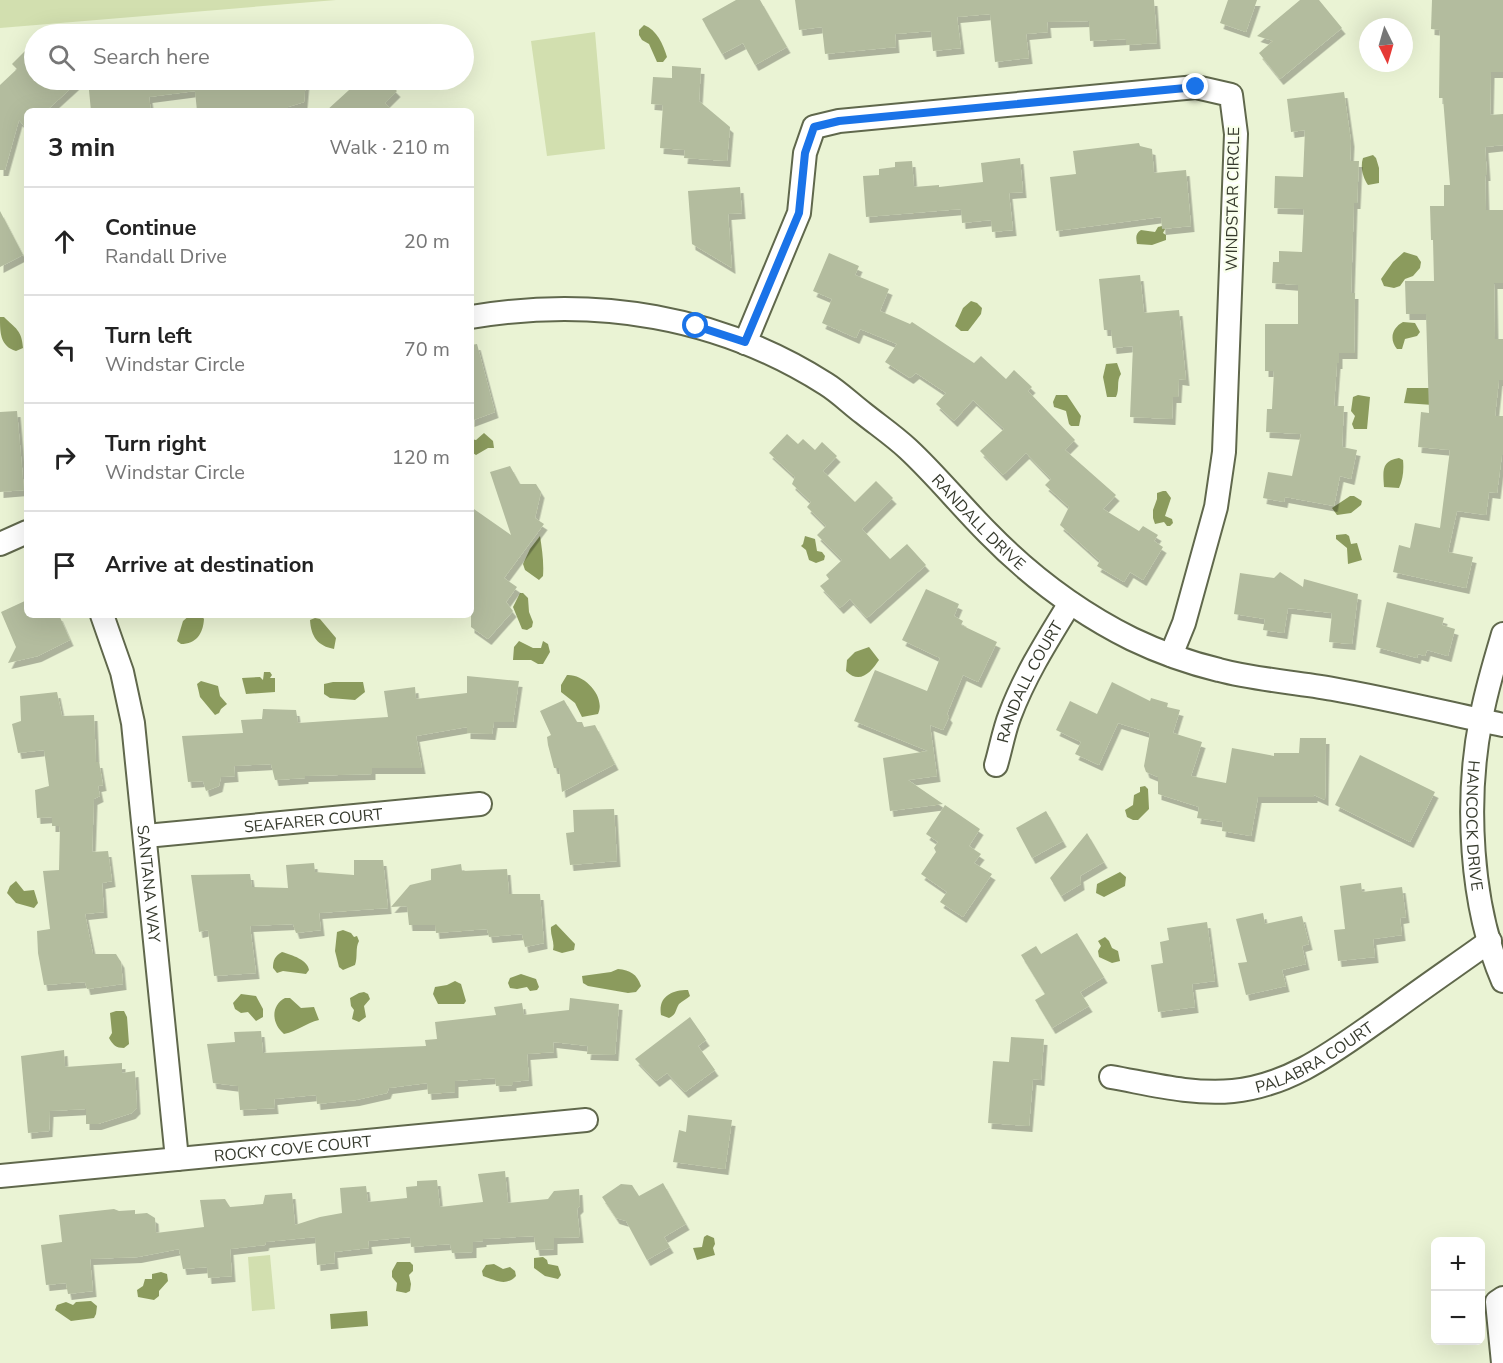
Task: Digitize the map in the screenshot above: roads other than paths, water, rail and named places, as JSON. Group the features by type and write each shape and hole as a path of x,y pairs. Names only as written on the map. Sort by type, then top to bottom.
{"street":[{"name":"WINDSTAR CIRCLE","path":"745,342 799,213 805,153 814,127 839,121 1196,87 1231,95 1236,134 1224,452 1216,507 1184,623 1171,655"},
{"name":"RANDALL DRIVE","path":"474,317 529,309 594,309 645,315 696,326 745,342 783,360 837,393 908,450 1025,569 1070,603 1132,639 1171,655 1221,671 1335,689 1503,725"},
{"path":"0,544 24,533"},
{"name":"RANDALL COURT","path":"996,765 1009,716 1021,688 1070,603"},
{"name":"SANTANA WAY","path":"103,618 122,672 133,723 177,1159"},
{"name":"HANCOCK DRIVE","path":"1503,634 1480,720 1474,770 1472,821 1476,872 1490,941 1503,981"},
{"name":"SEAFARER COURT","path":"146,836 480,804"},
{"name":"PALABRA COURT","path":"1111,1077 1191,1091 1212,1092 1274,1082 1328,1055 1490,941"},
{"name":"ROCKY COVE COURT","path":"0,1176 586,1120"},
{"path":"1503,1298 1497,1302 1503,1363"}]}
